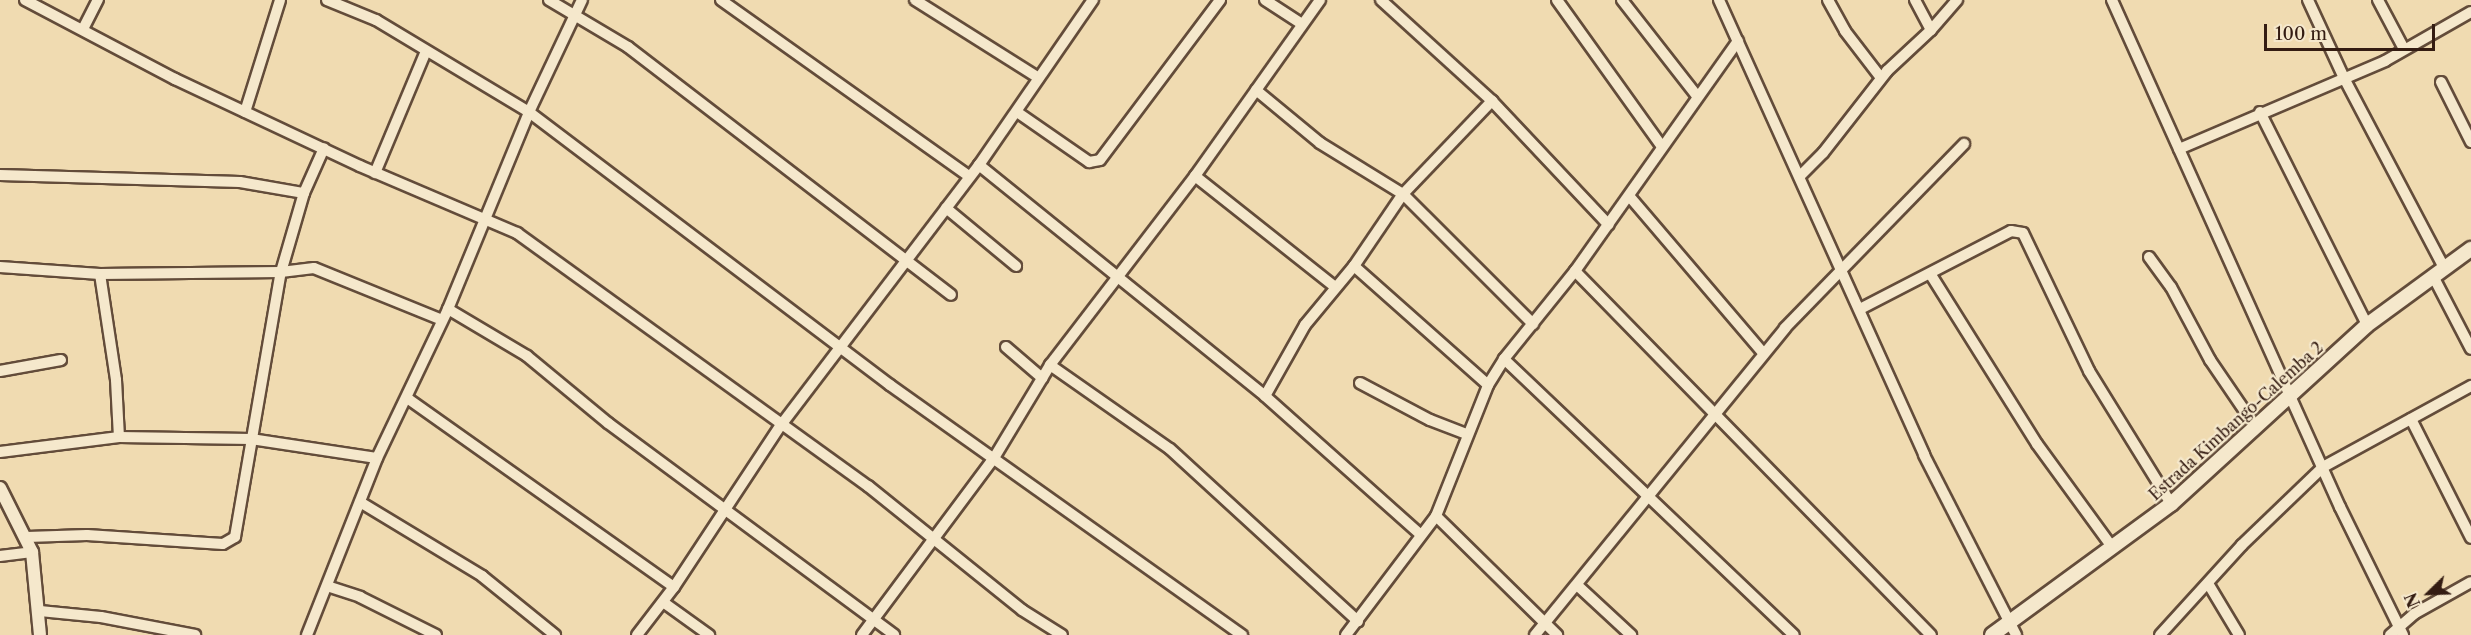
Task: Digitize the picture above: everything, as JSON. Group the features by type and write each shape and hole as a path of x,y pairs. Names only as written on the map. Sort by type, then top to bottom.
{"main road":[{"name":"Estrada Kimbango-Calemba 2","path":"1992,635 2009,620 2171,504 2290,392 2367,325 2471,249"}],"street":[{"path":"25,0 175,79 375,173 452,207 485,217 545,251 936,537 1022,610 1062,635"},
{"path":"82,28 98,0"},
{"path":"245,111 280,0"},
{"path":"327,0 376,20 529,112 841,347 1242,635"},
{"path":"549,0 576,14 660,71 951,294"},
{"path":"307,635 377,458 448,309 529,112 582,0"},
{"path":"721,0 970,177"},
{"path":"915,0 1039,78"},
{"path":"637,635 674,587 781,425 979,165 1093,0"},
{"path":"1017,112 1089,162 1100,160 1220,0"},
{"path":"1265,0 1302,24"},
{"path":"862,635 994,458 1050,365 1195,176 1320,0"},
{"path":"1381,0 1492,101 1609,225"},
{"path":"1557,0 1661,145"},
{"path":"1622,0 1697,96"},
{"path":"1719,0 1801,175 1924,455 2016,635"},
{"path":"1828,0 1845,31 1881,78"},
{"path":"1915,0 1931,30"},
{"path":"1801,175 1823,153 1881,78 1931,30 1957,0"},
{"path":"2112,0 2397,633 2414,614 2471,582"},
{"path":"2308,0 2439,272 2471,349"},
{"path":"2378,0 2404,49"},
{"path":"2180,149 2260,112 2344,78 2404,49 2471,12"},
{"path":"1352,628 1420,534 1436,516 1488,385 1504,359 1575,271 1630,197 1661,145 1738,41"},
{"path":"375,173 426,51"},
{"path":"2441,82 2471,142"},
{"path":"1256,90 1320,143 1403,194 1533,324"},
{"path":"1265,396 1305,325 1334,286 1353,266 1403,194 1492,101"},
{"path":"2260,112 2367,325"},
{"path":"1535,635 1649,496 1711,414 1841,268 1964,144"},
{"path":"27,537 87,535 230,542 235,537 281,272 304,193 324,148"},
{"path":"979,165 1265,396 1420,534"},
{"path":"0,175 240,182 304,193"},
{"path":"1195,176 1334,286"},
{"path":"1630,197 1764,354"},
{"path":"946,208 1016,266"},
{"path":"1860,309 1931,275 2011,231 2023,233 2089,371 2171,504"},
{"path":"2149,257 2171,287 2210,360 2255,426"},
{"path":"1353,266 1488,385"},
{"path":"0,267 100,274 281,272 314,268 442,320"},
{"path":"1575,271 1711,414 1931,635"},
{"path":"100,274 119,437"},
{"path":"1931,275 2037,444 2112,547"},
{"path":"448,309 527,356 608,423 894,635"},
{"path":"1006,346 1042,378"},
{"path":"1504,359 1794,635"},
{"path":"0,371 61,360"},
{"path":"1050,365 1170,449 1352,628 1363,635"},
{"path":"1360,383 1430,420 1467,434"},
{"path":"2160,635 2209,585 2242,545 2323,467 2471,386"},
{"path":"406,398 674,587"},
{"path":"2411,419 2471,538"},
{"path":"0,452 119,437 251,439 377,458"},
{"path":"0,488 27,537 32,552 40,611 40,635"},
{"path":"360,502 482,576 555,635"},
{"path":"1436,516 1557,635"},
{"path":"0,556 32,552"},
{"path":"1577,585 1631,635"},
{"path":"2209,585 2239,635"},
{"path":"327,586 360,597 436,635"},
{"path":"663,602 709,635"},
{"path":"40,611 101,617 195,635"}]}
